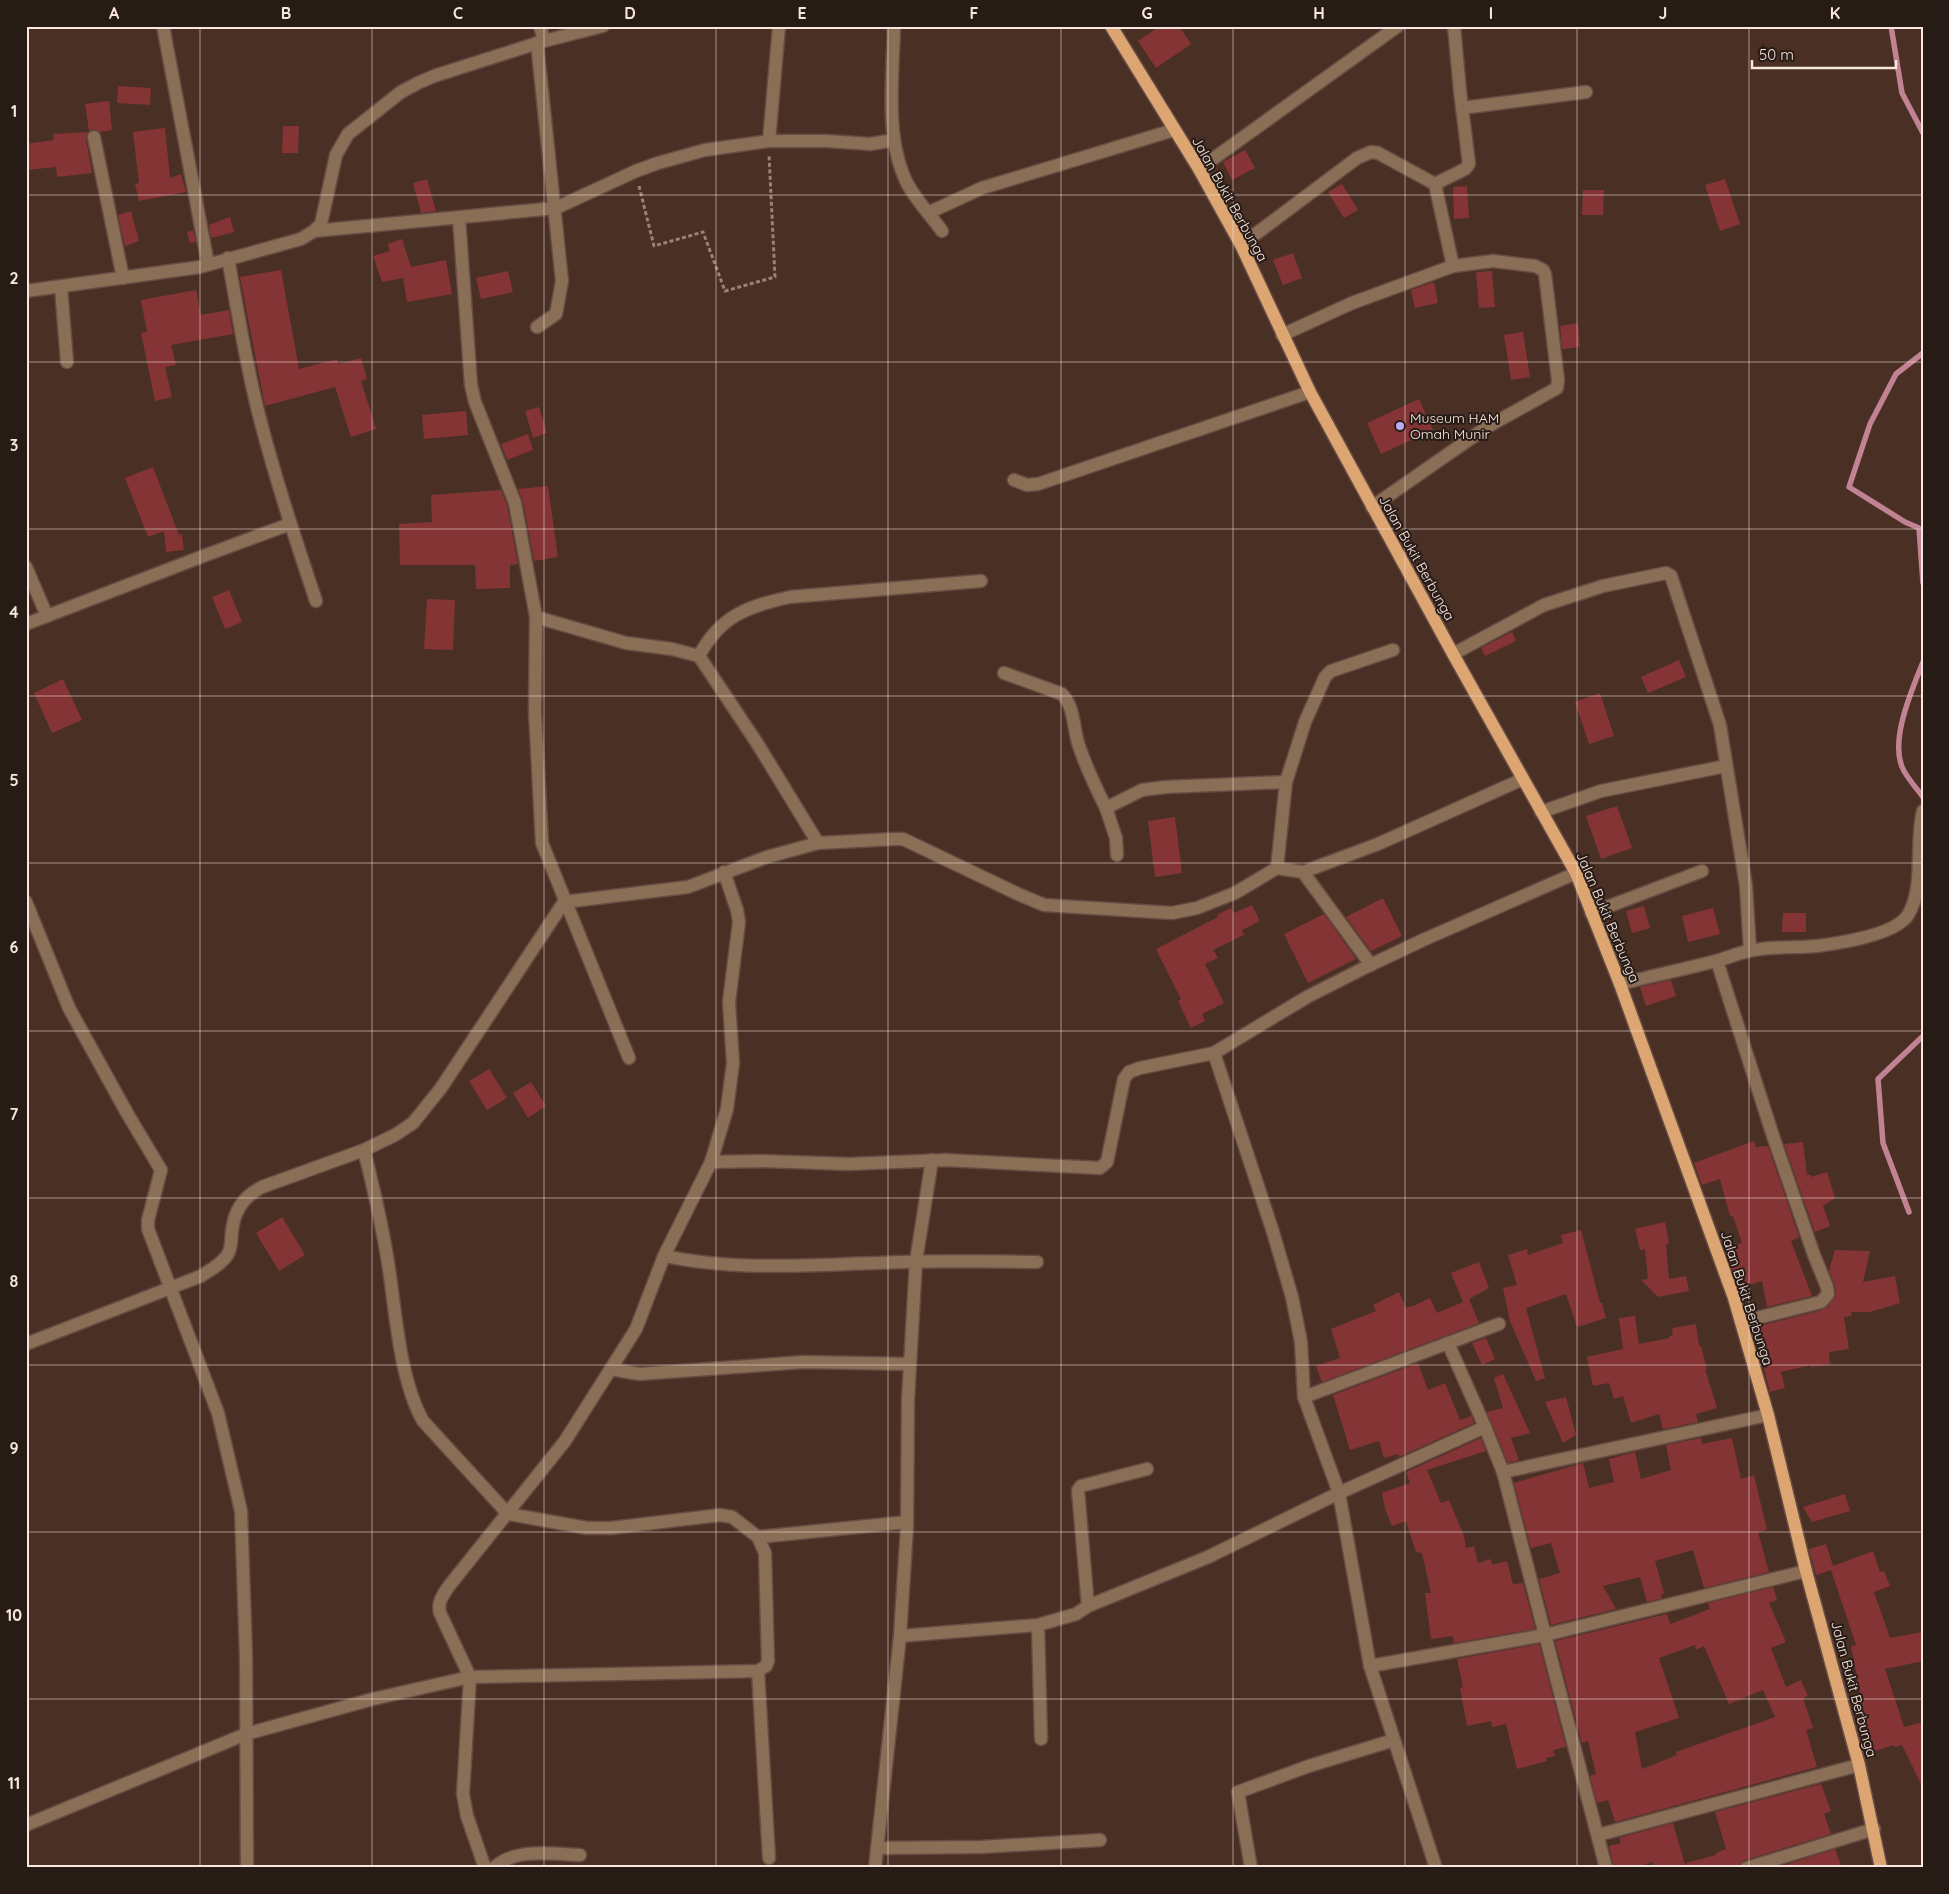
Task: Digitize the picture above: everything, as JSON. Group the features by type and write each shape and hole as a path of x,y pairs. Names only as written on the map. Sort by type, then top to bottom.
{"main road":[{"name":"Jalan Bukit Berbunga","path":"1111,26 1199,169 1241,245 1310,392 1453,654 1576,873 1620,984 1741,1322 1768,1415 1806,1571 1859,1764 1881,1868"}],"street":[{"path":"163,26 208,264"},
{"path":"537,327 556,314 562,281 540,26"},
{"path":"26,291 208,264 301,239 321,224 336,154 342,143 353,130 401,92 434,76 541,42 603,26"},
{"path":"769,141 779,26"},
{"path":"894,26 895,152 908,185 942,231"},
{"path":"1199,169 1398,26"},
{"path":"1436,184 1466,169 1469,164 1454,26"},
{"path":"1462,108 1586,92"},
{"path":"928,213 982,188 1174,130"},
{"path":"94,137 123,278"},
{"path":"314,231 556,208 636,171 705,150 769,141 870,144 894,140"},
{"path":"1241,245 1357,158 1371,152 1378,153 1436,184"},
{"path":"1436,184 1453,266"},
{"path":"459,218 471,385 475,402 515,503 536,617 535,712 542,843 564,902 629,1058"},
{"path":"228,258 254,393 290,524 316,601"},
{"path":"1282,335 1352,303 1453,266 1494,260 1535,266 1543,270 1548,288 1558,385 1555,390 1487,427 1372,507"},
{"path":"61,287 67,362"},
{"path":"1014,480 1027,485 1038,484 1310,392"},
{"path":"26,624 290,524"},
{"path":"26,567 47,616"},
{"path":"1453,654 1544,605 1604,586 1668,574 1673,580 1720,725 1746,886 1750,950"},
{"path":"699,656 712,635 722,624 735,614 762,603 790,596 981,581"},
{"path":"536,617 626,644 672,649 699,656 757,743 818,843"},
{"path":"1277,868 1286,782 1305,722 1327,673 1393,650"},
{"path":"1004,673 1062,694 1070,705 1078,744 1106,808 1116,838 1117,855"},
{"path":"1541,812 1601,791 1726,766"},
{"path":"564,902 678,889 767,857 818,843 903,840 1044,905 1172,914 1197,908 1235,893 1277,868 1303,872 1378,844 1523,779"},
{"path":"1106,808 1142,790 1166,787 1286,782"},
{"path":"1620,984 1717,961 1750,950 1818,946 1891,930 1904,921 1915,900 1920,822 1923,811"},
{"path":"1591,913 1702,871"},
{"path":"485,1868 467,1816 463,1794 470,1677 440,1613 439,1603 449,1586 565,1441 636,1329 664,1256 711,1162 727,1109 733,1063 730,1002 738,922 737,910 724,872"},
{"path":"1303,872 1371,965"},
{"path":"711,1162 759,1161 849,1164 932,1160 1100,1168 1107,1162 1126,1075 1140,1068 1214,1053 1307,998 1371,965 1576,873"},
{"path":"26,902 69,1008 161,1170 147,1225 218,1413 240,1511 246,1619 246,1868"},
{"path":"26,1344 201,1276 223,1261 228,1254 236,1214 250,1194 262,1187 364,1150 395,1135 412,1122 441,1088 564,902"},
{"path":"1717,961 1773,1136 1828,1294 1821,1302 1741,1322"},
{"path":"1214,1053 1273,1232 1292,1297 1301,1342 1304,1397 1339,1493 1370,1666 1436,1868"},
{"path":"26,1826 246,1734 373,1699 470,1677 758,1671 766,1666 768,1661 765,1553 758,1537 732,1517 726,1516 611,1528 587,1528 508,1514 423,1421 415,1407 409,1386 402,1353 381,1217 364,1150"},
{"path":"875,1868 900,1636 907,1522 908,1400 916,1262 932,1160"},
{"path":"664,1256 696,1263 782,1267 916,1262 1037,1262"},
{"path":"1304,1397 1499,1324"},
{"path":"1448,1343 1503,1472 1606,1868"},
{"path":"611,1369 639,1374 804,1362 910,1364"},
{"path":"1503,1472 1768,1415"},
{"path":"900,1636 1038,1625 1076,1614 1088,1606 1208,1557 1339,1493 1485,1427"},
{"path":"1088,1606 1078,1490 1081,1486 1148,1469"},
{"path":"758,1537 907,1522"},
{"path":"1370,1666 1545,1635 1806,1571"},
{"path":"1038,1625 1041,1739"},
{"path":"758,1671 769,1858"},
{"path":"1251,1868 1238,1792 1309,1766 1394,1740"},
{"path":"1598,1836 1859,1764"},
{"path":"1747,1868 1874,1829"},
{"path":"877,1848 981,1847 1100,1840"},
{"path":"494,1868 504,1859 519,1855 580,1855"}],"path":[{"path":"636,171 654,246 703,232 725,291 776,277 769,141"}],"building":[{"path":"1160,26 1179,26 1191,44 1156,68 1138,41"},
{"path":"118,86 151,88 150,105 117,103"},
{"path":"109,101 112,130 100,132 93,129 89,131 85,104"},
{"path":"283,126 299,126 298,153 282,153"},
{"path":"165,128 170,178 181,174 186,192 139,201 135,184 139,183 133,132"},
{"path":"87,132 86,139 92,173 57,177 56,167 26,170 26,144 54,140 53,134"},
{"path":"1245,150 1255,168 1232,180 1223,162"},
{"path":"427,179 436,211 421,213 413,183"},
{"path":"1725,179 1740,224 1720,231 1705,185"},
{"path":"1342,184 1358,210 1344,218 1328,192"},
{"path":"1467,186 1469,218 1454,219 1453,187"},
{"path":"1583,190 1604,190 1603,215 1582,215"},
{"path":"131,211 139,241 125,246 118,215"},
{"path":"230,217 234,232 211,238 209,225"},
{"path":"193,230 196,242 190,243 187,232"},
{"path":"402,239 411,267 446,260 452,294 407,302 403,278 382,282 373,256 390,251 388,244"},
{"path":"1293,253 1302,278 1283,285 1273,260"},
{"path":"281,270 299,369 337,359 338,364 361,358 367,379 361,381 376,429 351,437 335,387 265,406 240,277"},
{"path":"508,271 513,292 481,299 476,278"},
{"path":"1492,271 1495,307 1479,308 1476,272"},
{"path":"1434,282 1438,303 1415,308 1411,290"},
{"path":"196,290 201,315 229,310 233,334 171,345 176,365 165,367 172,397 155,401 141,333 147,332 141,300"},
{"path":"1578,323 1580,347 1562,349 1560,326"},
{"path":"1523,332 1530,377 1511,380 1504,335"},
{"name":"Museum HAM Omah Munir","path":"1419,399 1433,430 1381,454 1367,423"},
{"path":"539,407 547,433 533,438 525,411"},
{"path":"466,411 468,435 424,439 422,415"},
{"path":"528,434 533,450 507,460 501,444"},
{"path":"153,467 179,535 182,534 184,550 166,552 164,531 148,537 125,478"},
{"path":"548,486 558,557 534,561 523,501 518,489"},
{"path":"501,490 507,505 518,564 510,565 510,588 476,589 475,565 400,565 399,524 432,522 431,495"},
{"path":"229,590 242,622 225,629 212,597"},
{"path":"427,599 455,600 453,650 424,649"},
{"path":"1512,632 1516,641 1485,656 1481,648"},
{"path":"1679,660 1686,677 1648,693 1641,677"},
{"path":"63,679 82,720 52,733 34,693"},
{"path":"1600,693 1614,736 1589,744 1575,702"},
{"path":"1617,806 1632,848 1601,859 1586,816"},
{"path":"1175,817 1182,873 1155,877 1148,821"},
{"path":"1383,898 1402,936 1371,951 1346,917"},
{"path":"1252,905 1260,921 1242,930 1244,935 1213,950 1218,958 1205,964 1224,1003 1202,1014 1205,1021 1191,1028 1178,1001 1181,999 1156,949 1218,917 1217,915 1231,908 1234,913"},
{"path":"1644,906 1650,928 1632,933 1626,911"},
{"path":"1713,908 1720,934 1688,942 1682,916"},
{"path":"1783,913 1806,913 1806,932 1782,932"},
{"path":"1324,914 1356,959 1308,983 1284,934"},
{"path":"1671,980 1676,996 1646,1006 1640,987"},
{"path":"489,1069 507,1098 487,1110 469,1081"},
{"path":"531,1082 546,1106 528,1118 513,1093"},
{"path":"1754,1141 1756,1147 1768,1146 1799,1237 1791,1241 1812,1296 1767,1307 1762,1281 1739,1288 1725,1249 1742,1243 1733,1216 1730,1216 1720,1179 1702,1185 1694,1163"},
{"path":"1803,1142 1807,1175 1811,1175 1811,1177 1827,1172 1835,1198 1823,1206 1830,1226 1815,1232 1784,1144"},
{"path":"282,1217 305,1255 279,1271 256,1233"},
{"path":"1665,1222 1669,1243 1666,1244 1669,1279 1686,1276 1689,1291 1658,1297 1641,1280 1648,1279 1645,1249 1640,1250 1635,1229"},
{"path":"1581,1230 1600,1303 1602,1303 1606,1318 1577,1327 1566,1294 1526,1308 1545,1378 1536,1381 1510,1321 1503,1288 1517,1285 1508,1255 1527,1249 1528,1255 1563,1243 1561,1235"},
{"path":"1835,1250 1870,1251 1863,1282 1895,1276 1900,1303 1870,1312 1851,1312 1852,1316 1844,1317 1849,1349 1829,1352 1830,1364 1811,1367 1811,1365 1781,1372 1785,1388 1770,1392 1764,1368 1768,1367 1755,1327 1818,1311 1818,1313 1827,1307 1836,1296 1835,1286 1829,1271"},
{"path":"1479,1262 1489,1288 1469,1299 1479,1323 1322,1382 1316,1366 1340,1358 1331,1329 1376,1311 1373,1305 1399,1292 1406,1308 1430,1298 1437,1313 1463,1302 1451,1273"},
{"path":"1635,1316 1639,1344 1669,1338 1669,1336 1673,1335 1672,1328 1696,1324 1699,1346 1701,1346 1707,1369 1705,1369 1717,1408 1696,1414 1698,1422 1663,1429 1659,1414 1631,1423 1623,1396 1614,1399 1609,1383 1593,1386 1587,1357 1623,1349 1619,1318"},
{"path":"1486,1338 1495,1359 1482,1365 1472,1343"},
{"path":"1418,1363 1428,1390 1445,1383 1460,1420 1472,1416 1474,1423 1399,1457 1398,1454 1384,1458 1379,1441 1350,1450 1333,1395"},
{"path":"1503,1374 1530,1433 1511,1438 1519,1460 1508,1463 1487,1412 1503,1408 1494,1378"},
{"path":"1566,1397 1576,1435 1563,1443 1545,1402"},
{"path":"1481,1438 1486,1451 1427,1470 1441,1503 1449,1500 1464,1536 1466,1548 1474,1546 1478,1563 1491,1559 1492,1565 1507,1561 1513,1584 1523,1583 1535,1629 1454,1643 1453,1636 1431,1639 1425,1593 1431,1593 1422,1553 1416,1552 1406,1521 1392,1526 1385,1509 1382,1493 1410,1483 1406,1472"},
{"path":"1701,1438 1702,1444 1732,1438 1741,1479 1754,1475 1767,1530 1758,1532 1769,1572 1704,1588 1693,1550 1655,1561 1664,1593 1661,1595 1662,1598 1647,1602 1640,1577 1603,1586 1616,1609 1551,1625 1539,1579 1560,1573 1551,1543 1531,1548 1514,1483 1583,1463 1589,1488 1614,1482 1609,1459 1635,1452 1641,1479 1671,1470 1666,1445"},
{"path":"1845,1494 1850,1511 1812,1522 1803,1507"},
{"path":"1826,1544 1833,1566 1873,1551 1880,1572 1884,1571 1890,1586 1874,1592 1890,1638 1923,1632 1923,1661 1885,1669 1904,1727 1923,1722 1923,1788 1902,1745 1894,1747 1894,1745 1865,1754 1851,1700 1861,1697 1851,1646 1856,1645 1831,1570 1816,1575 1809,1549"},
{"path":"1773,1587 1777,1600 1769,1603 1786,1642 1771,1648 1786,1687 1801,1680 1808,1696 1803,1698 1813,1728 1806,1730 1817,1767 1615,1822 1608,1800 1597,1803 1590,1776 1596,1774 1588,1741 1582,1743 1555,1641 1667,1614 1670,1624 1710,1609 1708,1603","holes":["1695,1645 1696,1650 1704,1646 1729,1704 1763,1690 1775,1717 1676,1752 1677,1755 1642,1769 1635,1732 1679,1718 1659,1658"]},
{"path":"1539,1644 1566,1747 1553,1750 1555,1756 1546,1758 1547,1761 1517,1769 1506,1724 1492,1727 1491,1721 1467,1726 1460,1688 1463,1687 1457,1659"},
{"path":"1821,1784 1831,1811 1824,1814 1831,1834 1745,1860 1739,1868 1687,1868 1686,1863 1716,1855 1716,1853 1726,1849 1715,1812"},
{"path":"1673,1823 1686,1868 1654,1868 1653,1862 1636,1868 1614,1868 1609,1846 1621,1843 1619,1838"},
{"path":"1835,1849 1842,1868 1775,1868"}],"waterway":[{"path":"1891,26 1902,93 1923,133"},
{"path":"1923,353 1896,374 1870,424 1849,487 1905,522 1919,528 1923,583"},
{"path":"1923,662 1903,716 1899,746 1900,759 1904,771 1923,797"},
{"path":"1909,1212 1883,1143 1878,1079 1923,1036"}],"place":[{"name":"Museum HAM Omah Munir","path":"1400,426"}]}
